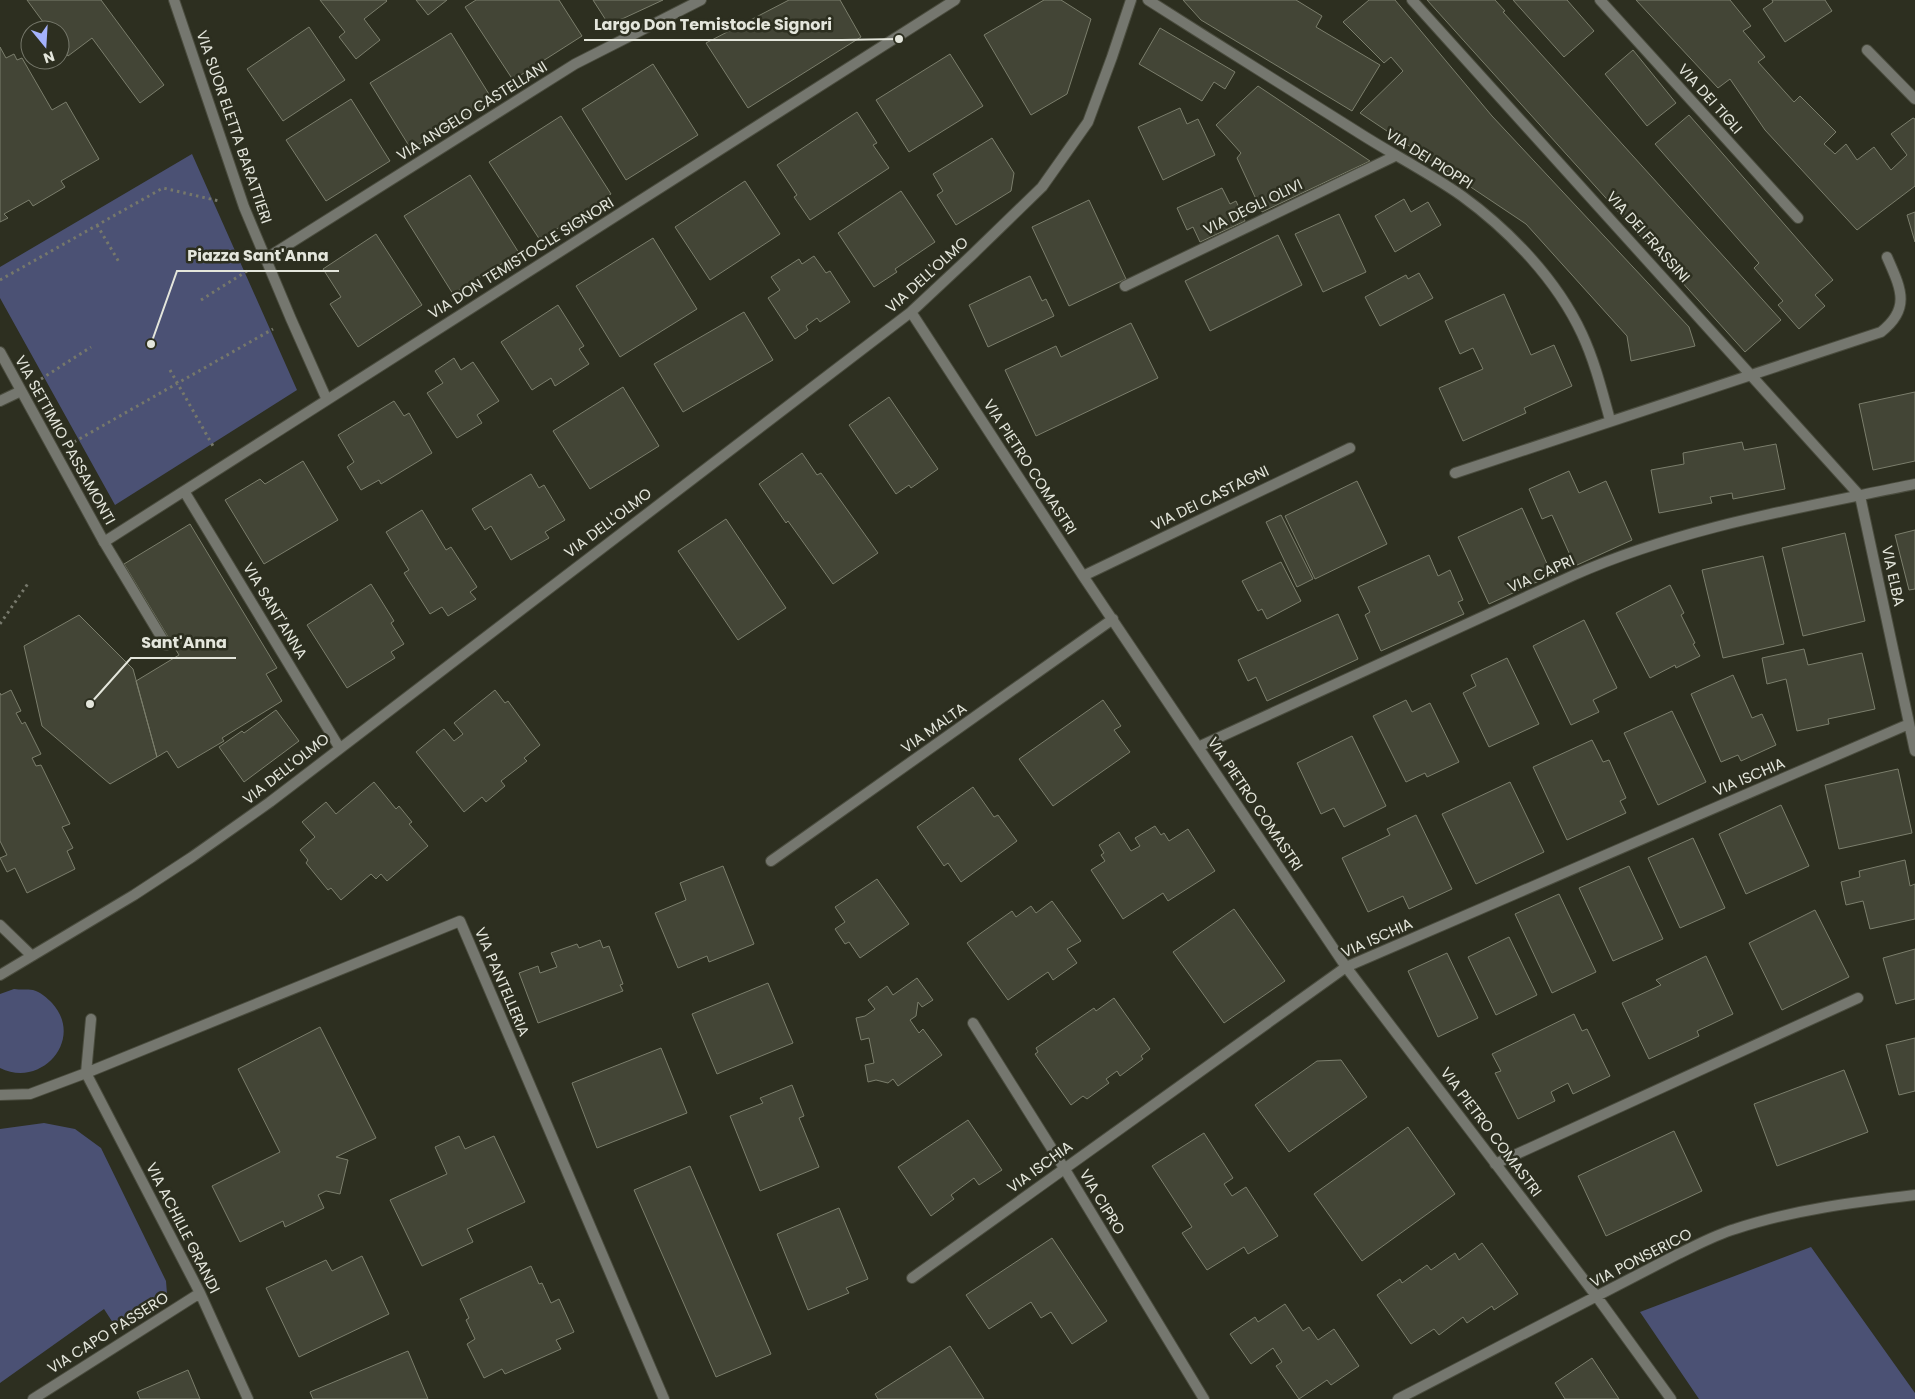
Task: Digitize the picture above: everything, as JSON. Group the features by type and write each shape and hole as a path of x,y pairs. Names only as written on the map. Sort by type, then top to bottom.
{"street":[{"name":"VIA SUOR ELETTA BARATTIERI","path":"174,0 244,207 327,400"},
{"name":"VIA ANGELO CASTELLANI","path":"265,259 575,64 701,0"},
{"name":"VIA DON TEMISTOCLE SIGNORI","path":"104,542 955,0"},
{"name":"VIA DELL'OLMO","path":"0,974 109,911 192,857 270,802 339,747 911,312 1042,187 1088,122 1131,0"},
{"name":"VIA DEI PIOPPI","path":"1148,0 1444,185 1474,205 1509,236 1535,264 1567,306 1582,333 1610,420"},
{"name":"VIA DEI FRASSINI","path":"1412,0 1752,374 1860,496"},
{"name":"VIA DEI TIGLI","path":"1600,0 1798,218"},
{"path":"1867,50 1915,99"},
{"name":"VIA DEGLI OLIVI","path":"1125,286 1395,156"},
{"path":"1455,473 1610,420 1872,337 1889,326 1899,312 1902,296 1887,256"},
{"name":"VIA PIETRO COMASTRI","path":"911,312 1083,576 1346,967 1597,1297 1671,1399"},
{"name":"VIA SETTIMIO PASSAMONTI","path":"0,352 104,542 166,645"},
{"path":"0,401 21,391"},
{"name":"VIA DEI CASTAGNI","path":"1083,576 1350,448"},
{"name":"VIA CAPRI","path":"1198,747 1588,569 1627,554 1671,539 1734,523 1915,484"},
{"name":"VIA SANT'ANNA","path":"184,491 339,747"},
{"name":"VIA ELBA","path":"1860,496 1915,751"},
{"name":"VIA MALTA","path":"771,861 1113,619"},
{"name":"VIA ISCHIA","path":"912,1278 1346,967 1909,724"},
{"name":"VIA PANTELLERIA","path":"86,1073 460,921 664,1399"},
{"path":"0,924 32,956"},
{"path":"1496,1164 1858,998"},
{"path":"0,1095 30,1094 86,1073 91,1019"},
{"name":"VIA CIPRO","path":"973,1023 1064,1168 1204,1399"},
{"name":"VIA ACHILLE GRANDI","path":"86,1073 200,1293 248,1399"},
{"name":"VIA PONSERICO","path":"1398,1399 1678,1254 1734,1229 1813,1210 1915,1195"},
{"name":"VIA CAPO PASSERO","path":"33,1399 200,1293"}],"path":[{"path":"0,280 163,188 244,207"},
{"path":"97,225 119,262"},
{"path":"201,300 265,259"},
{"path":"55,453 291,319"},
{"path":"21,391 91,347"},
{"path":"170,370 224,465"},
{"path":"0,624 30,582"}],"shaded area":[{"path":"192,154 297,390 115,505 0,298 0,267"},
{"path":"14,989 33,990 46,997 61,1017 64,1031 61,1045 54,1057 44,1066 30,1072 16,1073 0,1068 0,994"},
{"path":"44,1123 75,1129 101,1148 166,1281 167,1294 117,1329 104,1309 0,1383 0,1129"},
{"path":"1811,1247 1915,1393 1915,1399 1699,1399 1640,1312"}],"building":[{"path":"27,0 101,0 164,85 140,103 92,38 70,54 70,20 42,20"},
{"path":"320,0 386,0 364,19 380,40 356,59 339,37 345,32"},
{"path":"416,0 447,0 428,15"},
{"path":"476,0 559,0 582,36 513,80 465,7"},
{"path":"593,0 663,0 609,25"},
{"path":"789,0 840,0 861,37 748,108 706,43"},
{"path":"1044,0 1061,0 1091,19 1067,94 1031,115 984,35"},
{"path":"1183,0 1296,0 1322,16 1316,27 1380,65 1352,111 1201,20"},
{"path":"1369,0 1395,0 1492,116 1689,327 1695,346 1631,361 1627,336 1526,224 1360,113 1403,71 1391,57 1384,63 1343,22"},
{"path":"1427,0 1495,0 1505,11 1503,12 1781,320 1745,352"},
{"path":"1513,0 1567,0 1594,31 1564,57"},
{"path":"1636,0 1730,0 1751,26 1743,31 1765,57 1758,62 1794,102 1800,96 1836,132 1824,144 1835,154 1846,144 1857,160 1874,147 1891,170 1907,155 1891,134 1913,118 1915,119 1915,186 1857,230 1765,130 1730,79 1718,88"},
{"path":"1772,0 1825,0 1832,11 1785,42 1763,9 1773,2"},
{"path":"309,27 345,80 283,121 247,69"},
{"path":"1160,28 1235,72 1225,89 1214,82 1202,101 1139,64"},
{"path":"451,33 492,99 411,149 370,83"},
{"path":"0,47 6,58 14,54 17,60 20,59 20,70 29,70 52,110 66,102 99,159 61,181 65,187 33,206 29,200 4,214 8,218 0,222"},
{"path":"1633,50 1676,103 1647,126 1605,74"},
{"path":"950,54 983,106 909,152 876,100"},
{"path":"653,64 698,135 626,180 582,109"},
{"path":"1258,86 1370,161 1262,212 1237,158 1241,153 1216,125"},
{"path":"351,99 390,161 326,201 286,140"},
{"path":"1180,108 1187,124 1198,119 1215,155 1163,180 1138,127"},
{"path":"857,112 877,143 873,145 889,168 810,220 794,197 797,195 777,165"},
{"path":"1689,115 1833,280 1815,295 1825,306 1799,329 1778,305 1783,301 1754,268 1759,263 1655,144"},
{"path":"561,116 611,194 540,240 489,162"},
{"path":"992,138 1014,173 1011,191 956,225 937,195 943,191 933,174"},
{"path":"470,175 519,253 453,294 404,216"},
{"path":"745,181 780,234 710,280 675,227"},
{"path":"1222,188 1230,204 1236,201 1245,221 1200,242 1193,227 1187,230 1177,208"},
{"path":"901,191 935,242 895,269 897,272 874,287 838,233"},
{"path":"1404,199 1411,212 1428,202 1441,225 1395,252 1375,216"},
{"path":"1089,200 1126,279 1069,306 1032,227"},
{"path":"1915,212 1915,242 1907,215"},
{"path":"1339,214 1366,272 1323,292 1295,234"},
{"path":"376,234 422,305 358,347 330,304 341,297 323,269"},
{"path":"1278,235 1302,285 1210,331 1185,281"},
{"path":"653,238 697,309 620,357 576,286"},
{"path":"814,256 826,273 830,271 850,302 820,322 817,318 806,326 808,330 795,339 768,298 780,290 771,277 799,259 802,264"},
{"path":"1419,273 1433,298 1380,326 1365,297 1406,275 1408,279"},
{"path":"1030,276 1042,301 1046,299 1054,316 988,347 969,305"},
{"path":"1504,294 1531,355 1554,345 1572,386 1524,408 1526,413 1463,441 1439,388 1483,369 1473,348 1460,354 1445,321"},
{"path":"558,305 584,346 579,349 589,364 555,386 551,378 532,390 501,342"},
{"path":"744,312 773,360 683,412 654,364"},
{"path":"1131,323 1158,378 1036,436 1005,370 1056,346 1061,357"},
{"path":"454,358 461,370 473,362 499,401 477,415 482,423 457,438 427,393 443,383 435,371"},
{"path":"623,387 659,446 590,489 553,431"},
{"path":"1915,392 1915,461 1873,470 1859,404"},
{"path":"889,397 938,469 911,488 909,485 896,494 849,425"},
{"path":"394,401 404,416 409,413 432,453 381,484 379,480 361,490 347,467 354,462 338,435"},
{"path":"1742,442 1744,450 1776,444 1785,489 1733,499 1732,493 1710,497 1712,503 1659,513 1651,470 1684,464 1683,453"},
{"path":"802,453 817,475 821,473 878,553 833,584 759,484"},
{"path":"303,461 338,520 264,564 225,500 260,479 265,484"},
{"path":"1569,471 1579,493 1606,481 1632,540 1575,566 1552,515 1542,519 1529,489"},
{"path":"531,474 539,488 544,485 565,520 545,532 549,538 511,560 491,526 485,530 472,509"},
{"path":"1357,481 1387,544 1315,579 1285,516"},
{"path":"1522,508 1552,575 1489,604 1458,537"},
{"path":"422,510 446,550 451,547 477,587 470,592 476,599 448,616 442,607 430,614 404,573 409,570 386,532"},
{"path":"1281,515 1313,579 1297,587 1266,522"},
{"path":"726,519 786,608 738,640 678,551"},
{"path":"190,524 277,668 266,674 282,701 222,738 224,741 178,768 167,751 157,757 136,681 179,655 124,564"},
{"path":"1915,530 1915,589 1909,590 1895,535"},
{"path":"1845,533 1865,621 1803,636 1782,548"},
{"path":"1429,555 1438,576 1450,570 1463,600 1458,602 1464,614 1381,651 1365,615 1370,612 1358,587"},
{"path":"1763,556 1784,644 1723,658 1702,570"},
{"path":"1281,562 1301,601 1267,619 1262,609 1258,611 1242,581"},
{"path":"371,584 394,621 391,623 404,644 391,652 395,658 347,688 307,625"},
{"path":"1670,585 1684,613 1681,615 1700,656 1676,668 1675,665 1650,678 1616,613"},
{"path":"1338,614 1358,659 1267,701 1256,677 1248,681 1238,660"},
{"path":"79,615 133,669 157,757 110,784 42,726 24,646"},
{"path":"1584,620 1617,688 1593,700 1599,712 1571,725 1533,646"},
{"path":"1804,649 1808,665 1862,653 1875,709 1828,719 1829,724 1797,731 1786,679 1767,684 1762,658"},
{"path":"1507,658 1539,724 1489,747 1463,693 1476,686 1471,675"},
{"path":"1733,675 1752,718 1762,714 1776,745 1741,761 1738,755 1721,762 1691,694"},
{"path":"11,690 21,711 16,713 22,724 25,722 41,754 32,758 36,766 41,765 70,824 62,827 73,848 67,851 75,869 27,893 15,868 7,872 0,858 7,855 0,841 0,693 1,695"},
{"path":"495,690 505,703 508,701 540,745 524,758 527,761 501,781 505,786 486,802 482,797 464,812 416,752 444,729 454,741 463,734 454,723"},
{"path":"1103,700 1121,726 1114,730 1130,752 1053,806 1019,759"},
{"path":"1406,700 1412,712 1430,703 1459,762 1427,777 1425,773 1406,782 1373,716"},
{"path":"276,710 299,741 244,782 219,747 242,731 244,733"},
{"path":"1672,711 1706,782 1658,805 1624,733"},
{"path":"1352,736 1386,806 1344,827 1334,808 1321,814 1297,763"},
{"path":"1592,740 1603,762 1609,760 1626,798 1620,801 1626,813 1567,840 1533,767"},
{"path":"1898,769 1912,833 1839,849 1825,785"},
{"path":"374,782 396,809 399,806 412,822 409,824 428,846 387,881 381,874 376,879 371,874 341,900 331,888 328,890 306,863 308,860 300,850 315,837 302,822 326,802 336,814"},
{"path":"1510,782 1544,852 1476,884 1442,814"},
{"path":"973,787 994,817 998,815 1017,841 961,882 948,863 944,866 917,827"},
{"path":"1781,805 1809,866 1746,894 1719,834"},
{"path":"1416,815 1452,889 1409,909 1403,896 1368,912 1342,858 1390,835 1387,829"},
{"path":"1155,826 1161,835 1164,833 1169,841 1188,829 1215,871 1168,901 1163,893 1123,919 1091,870 1105,861 1101,855 1104,853 1099,845 1119,832 1131,851 1140,846 1135,838"},
{"path":"1693,838 1725,908 1680,928 1648,858"},
{"path":"1905,860 1910,886 1915,884 1915,919 1870,929 1863,901 1846,905 1841,882 1860,877 1859,871"},
{"path":"723,866 754,944 709,962 707,956 678,968 655,913 686,900 680,883"},
{"path":"1629,866 1663,939 1613,961 1579,888"},
{"path":"877,879 909,924 860,958 849,942 845,944 835,929 845,922 835,907"},
{"path":"1559,894 1596,972 1552,993 1515,914"},
{"path":"1052,901 1081,941 1067,949 1077,963 1053,980 1048,972 1008,1000 967,943 1012,911 1016,917 1031,906 1036,913"},
{"path":"1234,909 1285,981 1224,1023 1173,952"},
{"path":"1815,910 1849,977 1782,1010 1749,943"},
{"path":"1509,937 1537,995 1496,1015 1468,957"},
{"path":"600,940 603,948 609,946 623,984 620,985 623,991 538,1023 519,973 538,966 540,973 557,967 551,953 577,944 579,948"},
{"path":"1915,949 1915,999 1896,1004 1883,958"},
{"path":"1447,953 1478,1018 1438,1037 1408,971"},
{"path":"1706,956 1733,1014 1697,1031 1699,1036 1649,1059 1622,1003 1661,985 1656,980"},
{"path":"917,978 933,1000 922,1007 918,1002 916,1016 910,1020 919,1033 923,1029 942,1055 898,1086 893,1079 888,1083 876,1080 868,1082 865,1065 874,1063 869,1038 861,1040 856,1018 865,1016 875,1009 868,1000 887,986 893,995"},
{"path":"768,983 793,1043 717,1074 692,1014"},
{"path":"1114,998 1150,1049 1141,1056 1143,1059 1120,1076 1117,1071 1106,1079 1109,1083 1087,1099 1083,1096 1071,1105 1035,1054 1038,1052 1036,1048 1094,1008 1096,1011"},
{"path":"1574,1014 1582,1031 1587,1029 1610,1076 1573,1094 1568,1083 1551,1092 1555,1101 1518,1119 1495,1073 1501,1071 1492,1054"},
{"path":"320,1027 376,1138 336,1157 348,1160 340,1194 326,1191 318,1195 324,1208 285,1227 283,1221 240,1242 212,1186 280,1152 238,1069"},
{"path":"1915,1038 1915,1091 1899,1095 1886,1045"},
{"path":"661,1048 687,1113 597,1148 572,1083"},
{"path":"1341,1060 1367,1097 1289,1152 1255,1105 1317,1061"},
{"path":"1844,1070 1868,1132 1777,1166 1754,1104"},
{"path":"792,1085 804,1116 799,1118 819,1167 760,1191 730,1116 763,1103 760,1098"},
{"path":"968,1120 1002,1170 979,1185 974,1178 951,1195 954,1199 931,1216 898,1167"},
{"path":"1408,1127 1455,1194 1362,1261 1314,1194"},
{"path":"1674,1131 1702,1191 1606,1236 1578,1176"},
{"path":"1204,1133 1233,1178 1224,1184 1232,1196 1246,1187 1278,1236 1248,1254 1244,1247 1207,1270 1182,1233 1192,1227 1152,1166"},
{"path":"459,1136 465,1149 494,1136 525,1202 467,1229 473,1242 422,1266 390,1200 447,1174 435,1147"},
{"path":"690,1166 771,1354 716,1377 634,1190"},
{"path":"839,1208 868,1279 846,1288 849,1293 808,1310 777,1234"},
{"path":"1052,1238 1107,1321 1072,1344 1051,1312 1041,1318 1031,1302 989,1329 966,1295"},
{"path":"1482,1243 1518,1294 1494,1310 1492,1306 1467,1323 1463,1317 1439,1335 1434,1329 1411,1344 1377,1295 1400,1279 1402,1283 1427,1265 1431,1270 1455,1253 1459,1260"},
{"path":"362,1256 389,1314 299,1357 266,1288 326,1260 332,1271"},
{"path":"531,1266 539,1284 542,1283 551,1303 559,1299 574,1332 556,1340 561,1349 505,1374 502,1369 484,1378 467,1344 475,1339 466,1320 469,1318 460,1299"},
{"path":"1285,1304 1303,1331 1309,1327 1318,1340 1334,1329 1359,1366 1331,1385 1327,1380 1299,1399 1276,1366 1282,1362 1273,1348 1251,1364 1230,1334 1255,1317 1258,1322"},
{"path":"950,1346 984,1399 878,1399 875,1394"},
{"path":"408,1351 428,1399 313,1399 310,1392"},
{"path":"1592,1358 1619,1399 1565,1399 1555,1383"},
{"path":"188,1370 200,1399 140,1399 137,1392"}],"place":[{"name":"Largo Don Temistocle Signori","path":"899,39"},
{"name":"Piazza Sant'Anna","path":"151,344"},
{"name":"Sant'Anna","path":"90,704"}]}
